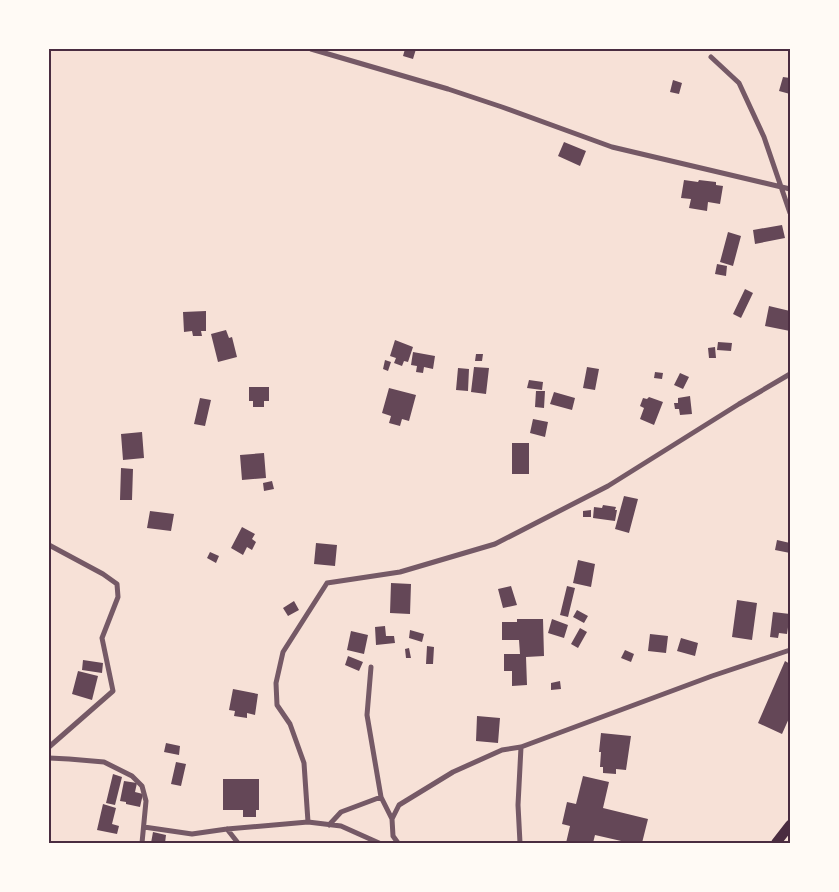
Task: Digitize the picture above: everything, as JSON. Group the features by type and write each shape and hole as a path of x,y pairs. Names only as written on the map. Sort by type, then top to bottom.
{"main road":[{"path":"776,843 790,825"}],"street":[{"path":"311,49 475,98 612,148 790,189"},
{"path":"711,57 738,83 764,137 790,213"},
{"path":"308,822 304,763 290,724 277,705 276,683 283,652 327,583 400,572 495,544 608,486 790,374"},
{"path":"49,545 103,574 117,584 118,596 102,638 113,691 49,748"},
{"path":"392,819 399,805 453,772 502,750 521,748 712,676 788,650 790,644"},
{"path":"371,667 367,715 381,797 392,819 393,836 398,843"},
{"path":"520,843 518,805 521,748"},
{"path":"49,758 104,762 132,776 142,786 146,801 142,843"},
{"path":"329,824 341,812 381,797"},
{"path":"144,827 192,834 308,822 341,826 379,843"},
{"path":"227,829 238,843"}],"building":[{"path":"405,49 416,49 413,59 403,56"},
{"path":"783,77 790,78 790,94 779,91"},
{"path":"673,80 682,83 679,94 670,92"},
{"path":"564,142 586,151 580,166 558,156"},
{"path":"684,180 716,182 716,185 723,186 720,204 708,202 707,211 689,208 691,199 681,198"},
{"path":"782,225 785,238 755,244 753,230"},
{"path":"728,232 741,236 733,266 720,262"},
{"path":"717,264 727,266 726,276 715,274"},
{"path":"745,289 753,293 741,318 733,314"},
{"path":"769,306 790,311 790,331 765,326"},
{"path":"206,311 206,331 201,331 202,336 193,336 192,331 184,332 183,312"},
{"path":"226,330 229,338 232,337 237,357 218,362 211,334"},
{"path":"395,340 413,347 408,362 404,361 402,366 394,363 396,358 390,356"},
{"path":"718,342 732,343 731,351 717,350"},
{"path":"715,347 716,358 709,358 708,348"},
{"path":"413,352 435,356 433,369 424,367 423,373 416,372 417,366 411,365"},
{"path":"476,354 483,354 482,361 475,361"},
{"path":"385,360 391,362 388,371 383,369"},
{"path":"474,367 489,368 486,394 471,392"},
{"path":"587,367 599,369 595,390 583,388"},
{"path":"458,368 469,369 468,391 456,390"},
{"path":"655,372 663,373 662,379 654,378"},
{"path":"680,373 689,377 683,389 674,385"},
{"path":"529,380 543,382 542,390 527,388"},
{"path":"249,387 269,387 269,401 264,401 264,407 253,407 253,401 249,401"},
{"path":"389,388 416,395 409,421 402,419 400,426 389,423 391,416 382,413"},
{"path":"536,391 545,391 544,408 535,407"},
{"path":"554,392 575,398 572,410 550,404"},
{"path":"690,396 692,414 680,415 679,409 675,409 674,403 678,403 678,398"},
{"path":"649,397 663,402 654,425 640,419 644,408 640,406 643,398 647,399"},
{"path":"200,398 211,400 205,426 194,424"},
{"path":"533,419 548,422 545,437 530,433"},
{"path":"142,432 144,458 123,460 121,434"},
{"path":"512,443 529,443 529,474 512,474"},
{"path":"264,453 266,478 242,480 240,455"},
{"path":"121,468 133,469 132,500 120,500"},
{"path":"272,481 274,489 264,491 263,483"},
{"path":"624,496 638,499 629,533 615,529"},
{"path":"603,505 616,507 615,521 593,518 594,507 602,508"},
{"path":"591,510 591,517 583,517 583,511"},
{"path":"150,511 174,514 171,531 147,528"},
{"path":"242,527 255,534 252,539 256,542 252,550 247,547 243,555 231,548"},
{"path":"777,540 790,543 790,553 775,550"},
{"path":"316,543 337,545 335,566 314,564"},
{"path":"210,552 219,556 216,563 207,558"},
{"path":"578,560 595,564 591,587 573,583"},
{"path":"391,583 411,584 410,614 390,613"},
{"path":"511,586 517,605 503,608 498,589"},
{"path":"567,586 575,588 568,617 560,615"},
{"path":"737,600 757,603 752,640 732,637"},
{"path":"294,601 299,610 288,616 283,608"},
{"path":"577,610 588,616 584,623 573,617"},
{"path":"773,612 790,614 787,634 779,633 778,638 770,637"},
{"path":"517,619 543,619 544,656 526,657 527,685 512,686 512,671 504,671 504,654 520,654 519,640 502,640 502,622 517,622"},
{"path":"552,619 568,625 564,638 548,633"},
{"path":"385,626 386,636 394,636 395,643 376,645 375,627"},
{"path":"580,628 587,632 578,648 571,644"},
{"path":"410,630 424,634 422,642 409,638"},
{"path":"351,631 368,635 364,654 347,650"},
{"path":"650,634 668,636 666,653 648,651"},
{"path":"681,638 698,643 695,656 677,651"},
{"path":"427,646 434,647 433,664 426,664"},
{"path":"409,648 411,658 406,658 405,649"},
{"path":"625,650 634,654 631,662 621,658"},
{"path":"348,656 363,662 359,671 345,665"},
{"path":"83,660 103,663 102,673 82,670"},
{"path":"785,661 790,664 790,716 782,734 758,723"},
{"path":"78,671 98,676 92,700 72,694"},
{"path":"560,681 561,689 551,690 551,683"},
{"path":"233,689 258,694 255,715 247,713 247,718 234,716 235,711 229,710"},
{"path":"477,716 500,718 498,743 476,741"},
{"path":"601,733 631,736 626,770 616,769 616,774 603,773 603,767 600,767 601,752 599,752"},
{"path":"166,743 180,746 179,755 164,752"},
{"path":"176,762 186,764 181,786 171,784"},
{"path":"113,774 122,777 115,805 106,803"},
{"path":"583,776 609,782 603,808 648,819 642,843 630,843 595,835 593,843 566,843 570,826 562,824 567,802 576,804"},
{"path":"223,779 259,779 259,810 256,810 256,817 243,817 243,810 223,810"},
{"path":"124,781 137,783 135,792 143,794 140,807 120,801"},
{"path":"103,804 116,808 112,824 119,826 117,834 97,830"},
{"path":"153,832 166,835 165,843 151,843"}]}
